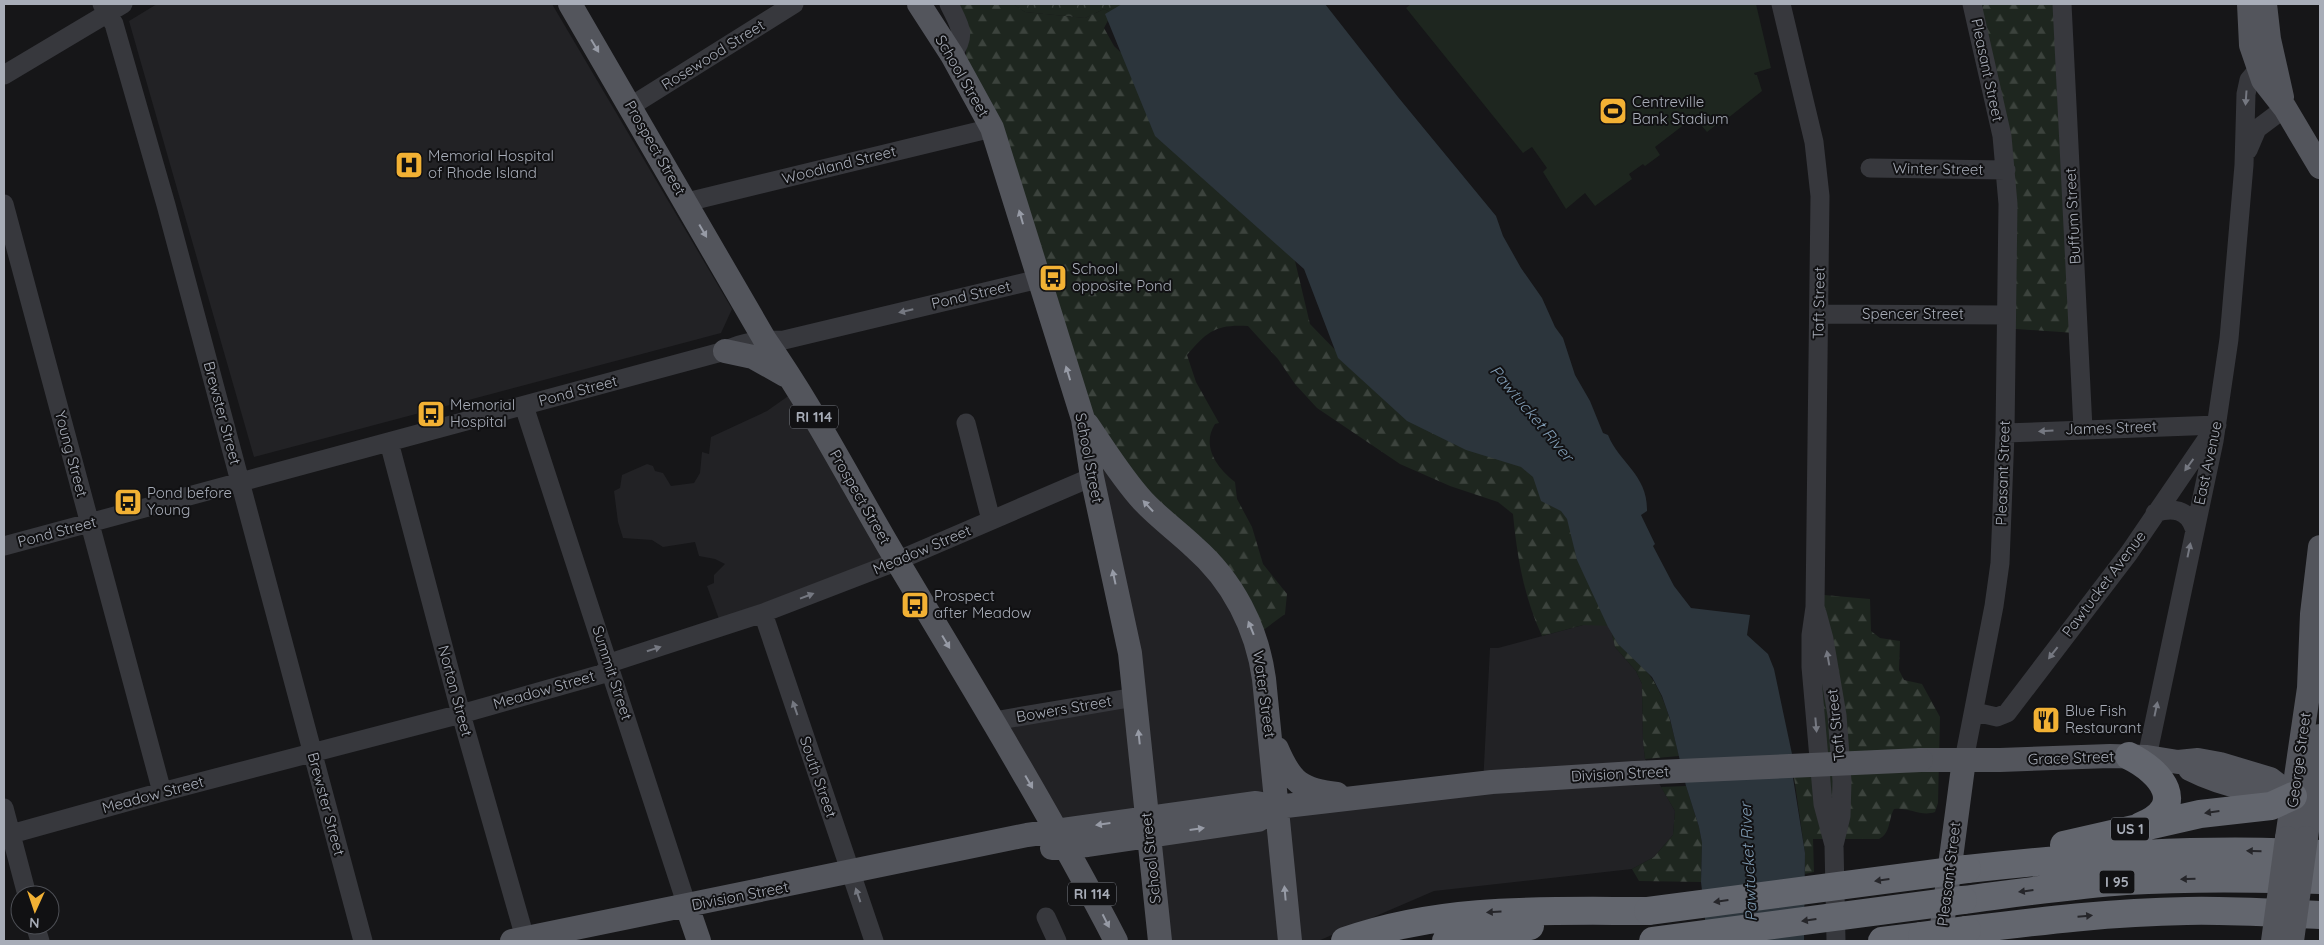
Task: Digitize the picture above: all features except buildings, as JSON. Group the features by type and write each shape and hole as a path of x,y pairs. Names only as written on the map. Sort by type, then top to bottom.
{"highway":[{"path":"2135,828 2159,816 2166,804 2167,798 2164,784 2155,771 2138,756"},
{"name":"US 1","path":"1446,941 1494,931 1967,869 2135,828 2215,812 2271,806 2308,798"},
{"path":"1967,869 2142,853 2243,851 2304,844"},
{"name":"I 95","path":"1653,941 2059,887 2150,880 2224,878 2320,880"},
{"path":"1345,941 1405,923 1452,916 1520,911 1648,911"},
{"name":"I 95","path":"1882,941 1931,939 1966,930 2064,918 2146,912 2239,911 2320,915"}],"main road":[{"name":"Prospect Street","path":"570,4 687,202 765,340 792,379 994,722 1062,839 1116,941"},
{"name":"School Street","path":"919,4 952,56 992,128 1083,419 1092,477 1130,653 1160,941"},
{"path":"2254,11 2251,46 2267,68 2270,90 2285,108 2320,166"},
{"path":"725,351 754,357 792,379"},
{"name":"Water Street","path":"1083,419 1141,499 1158,517 1215,566 1232,590 1250,625 1264,679 1290,941"},
{"name":"George Street","path":"2292,941 2315,730 2311,664 2315,588 2320,547"},
{"path":"2241,770 2268,771 2274,768 2284,757 2315,588"},
{"path":"1270,730 1291,777 1302,786 1317,792 1371,797"},
{"name":"Grace Street","path":"1964,760 2138,756 2178,762 2209,761 2270,779 2308,798"},
{"name":"Division Street","path":"519,940 967,849 1019,850 1062,839 1148,827 1258,820 1277,807 1492,782 1635,772 1922,760 1964,760"},
{"name":"Pleasant Street","path":"1931,939 1964,760"},
{"name":"Grace Street","path":"2178,762 2191,770 2214,779 2266,794 2308,798"},
{"name":"George Street","path":"2273,941 2304,844"},
{"name":"Summit Street","path":"688,906 700,941"}],"street":[{"name":"Rosewood Street","path":"631,106 794,4"},
{"path":"949,4 962,34 960,45 952,56"},
{"name":"Taft Street","path":"1781,4 1814,142 1818,167 1820,314 1815,607 1811,635 1811,667 1821,782 1826,818 1834,844"},
{"name":"Pleasant Street","path":"1964,760 1975,712 1999,570 2005,433 2008,204 2002,136 1972,4"},
{"name":"Buffum Street","path":"2062,4 2083,429"},
{"path":"4,75 111,7"},
{"name":"Brewster Street","path":"111,7 114,24 166,205 362,941"},
{"name":"East Avenue","path":"2138,756 2194,528 2217,425 2229,339 2244,165 2247,86 2252,75 2267,68"},
{"name":"East Avenue","path":"2244,165 2249,145 2256,129 2285,108"},
{"name":"Woodland Street","path":"687,202 992,128"},
{"name":"Winter Street","path":"1870,168 2006,170"},
{"name":"Young Street","path":"4,204 162,792"},
{"name":"Pond Street","path":"4,546 725,351 736,345 765,340 784,340 1039,279"},
{"name":"Spencer Street","path":"1820,314 2006,315"},
{"name":"Summit Street","path":"524,406 688,906"},
{"path":"966,423 991,520"},
{"name":"James Street","path":"2005,433 2217,425"},
{"name":"Pawtucket Avenue","path":"1975,712 1997,717 2007,712 2129,553 2217,425"},
{"name":"Norton Street","path":"389,442 519,940"},
{"name":"Meadow Street","path":"7,835 312,752 461,714 602,674 616,661 763,613 898,561 1092,477"},
{"path":"2155,514 2169,510 2182,512 2188,515 2194,528"},
{"name":"Taft Street","path":"1815,607 1824,639 1835,705 1842,781 1840,816 1834,844 1836,941"},
{"name":"South Street","path":"763,613 874,941"},
{"name":"Bowers Street","path":"994,722 1135,697"},
{"path":"1821,782 1842,781"},
{"path":"4,808 7,835 24,885"},
{"path":"1046,917 1057,941"}],"shaded area":[{"name":"Memorial Hospital of Rhode Island","path":"157,4 552,4 732,309 721,333 254,457 129,21"},
{"path":"1069,373 1243,611 1274,811 1483,785 1490,648 1498,648 1583,625 1610,625 1615,647 1636,671 1642,684 1645,759 1675,811 1673,835 1654,857 1632,869 1434,891 1318,941 1162,941 1151,845 1060,825 996,715 1132,696"},
{"path":"794,392 896,556 719,619 707,586 714,583 714,575 725,564 715,559 699,556 695,542 663,547 652,540 623,538 618,522 614,491 620,488 622,475 647,464 653,466 655,471 663,473 671,486 694,483 700,473 702,452 709,454 711,437 767,411"}],"green space":[{"path":"954,4 1013,4 1025,12 1085,18 1104,9 1112,13 1104,28 1114,46 1132,63 1295,261 1310,324 1343,358 1548,479 1641,665 1656,685 1670,719 1679,756 1645,759 1642,684 1636,671 1615,647 1610,626 1583,625 1542,636 1530,607 1522,576 1513,514 1498,502 1450,486 1400,464 1317,408 1295,384 1278,359 1248,326 1228,326 1207,335 1187,355 1196,382 1219,423 1215,424 1211,432 1210,448 1213,456 1222,470 1235,482 1237,499 1252,527 1263,564 1287,594 1285,614 1258,634 1251,629 1127,482 1088,404 966,79 966,43"},
{"path":"1013,4 1123,4 1112,13 1104,9 1085,18 1025,12"},
{"name":"Centreville Bank Stadium","path":"1411,4 1756,4 1771,68 1754,73 1757,75 1762,91 1718,126 1716,125 1707,132 1694,117 1655,147 1660,155 1645,166 1643,164 1629,174 1632,179 1595,206 1585,193 1566,209 1543,172 1547,168 1532,147 1523,153 1406,8"},
{"path":"1970,4 2061,4 2075,333 2002,328 2005,171"},
{"path":"1824,595 1870,599 1871,631 1880,638 1900,641 1899,670 1904,680 1922,684 1940,717 1938,803 1935,812 1930,813 1894,809 1886,833 1879,839 1813,839 1814,872 1805,874 1805,853 1793,770 1812,760"},
{"path":"1686,786 1702,843 1701,882 1639,881 1632,869 1654,857 1673,835 1675,811 1661,787"}],"water":[{"name":"Pawtucket River","path":"1122,4 1325,4 1398,97 1496,216 1503,236 1521,268 1542,298 1555,327 1563,338 1575,375 1590,401 1603,433 1608,435 1643,488 1647,511 1641,515 1655,544 1653,546 1674,586 1691,608 1750,615 1747,635 1768,654 1774,669 1792,754 1790,759 1805,853 1804,941 1705,941 1705,916 1701,882 1702,843 1670,719 1662,696 1652,677 1618,644 1608,627 1577,560 1567,519 1561,511 1541,501 1533,477 1521,467 1466,450 1407,421 1338,358 1304,269 1155,136 1105,14"}],"place":[{"name":"Centreville Bank Stadium","path":"1613,111"},
{"name":"Memorial Hospital of Rhode Island","path":"409,165"},
{"name":"School opposite Pond","path":"1053,278"},
{"name":"Memorial Hospital","path":"431,414"},
{"name":"Pond before Young","path":"128,502"},
{"name":"Prospect after Meadow","path":"915,605"},
{"name":"Blue Fish Restaurant","path":"2046,720"}]}
